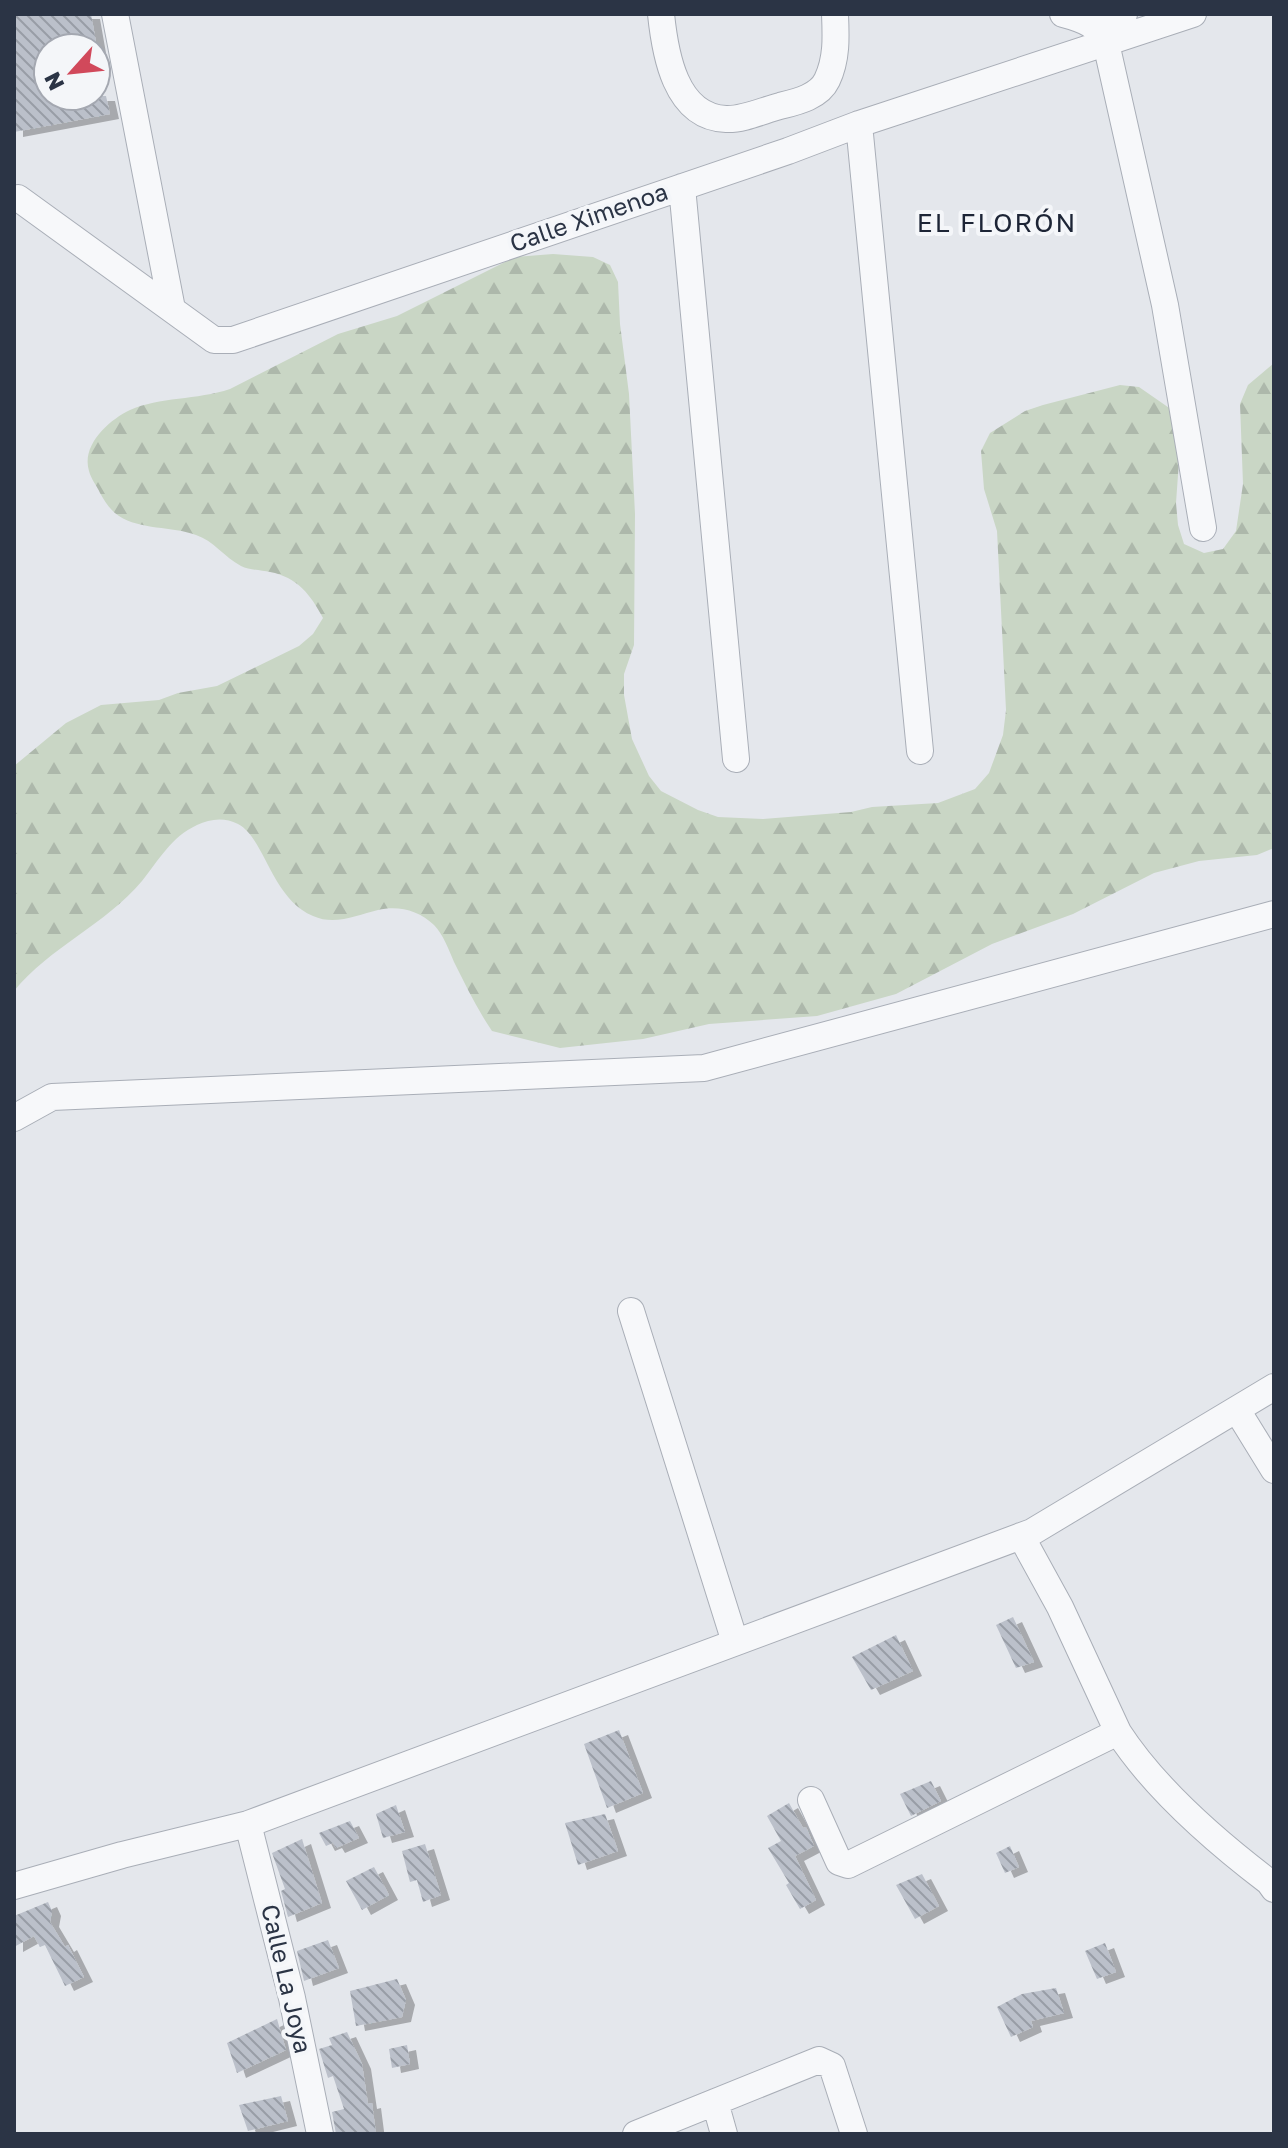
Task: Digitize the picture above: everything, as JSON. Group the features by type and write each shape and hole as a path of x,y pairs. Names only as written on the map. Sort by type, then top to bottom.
{"street":[{"path":"115,14 172,309"},
{"path":"661,14 664,47 686,98 707,114 727,119 796,103 812,96 826,83 836,43 835,14"},
{"path":"1063,14 1081,19 1104,37 1165,305 1203,528"},
{"path":"1104,37 1124,14"},
{"name":"Calle Ximenoa","path":"18,198 214,340 233,340 788,151 1104,37 1193,14"},
{"path":"788,151 798,116 796,103"},
{"path":"859,124 920,751"},
{"path":"682,187 736,759"},
{"path":"14,1118 52,1097 704,1068 1274,914"},
{"path":"631,1311 735,1642"},
{"path":"14,1886 248,1824 1021,1536 1274,1387"},
{"path":"1237,1410 1274,1470"},
{"path":"1021,1536 1060,1607 1118,1732 1139,1760 1211,1835 1274,1889"},
{"path":"811,1800 839,1862 848,1865 1118,1732"},
{"name":"Calle La Joya","path":"248,1824 292,1998 320,2134"},
{"path":"636,2134 819,2060 832,2066 854,2134"},
{"path":"715,2102 724,2134"}],"green space":[{"path":"553,254 593,257 610,265 618,282 629,394 635,514 634,645 624,674 624,695 632,739 649,776 661,791 718,817 763,819 938,803 975,789 989,773 1003,735 1006,710 997,531 984,489 981,451 990,433 1025,411 1043,405 1120,385 1139,387 1175,412 1181,433 1176,503 1184,544 1204,553 1223,549 1236,531 1243,484 1240,404 1248,385 1274,363 1274,848 1257,855 1199,861 1154,873 1073,914 992,944 896,994 817,1016 709,1024 643,1039 560,1048 492,1031 443,937 428,920 415,912 393,908 338,920 313,916 287,896 247,831 233,822 212,820 180,836 127,897 44,961 14,991 14,766 66,723 101,705 159,700 217,686 299,646 313,634 323,618 308,595 288,578 241,566 196,535 137,524 116,514 104,500 89,471 89,452 99,434 130,410 230,389 338,334 397,316 515,257"}],"building":[{"path":"14,14 91,14 94,32 32,32 32,112 110,114 14,132"},
{"path":"1013,1617 1034,1662 1016,1668 996,1625"},
{"path":"896,1635 913,1671 871,1690 852,1657"},
{"path":"619,1730 643,1793 607,1808 584,1744"},
{"path":"931,1781 941,1801 911,1816 900,1794"},
{"path":"789,1803 803,1828 806,1827 814,1846 795,1856 816,1900 800,1909 768,1848 781,1841 767,1816"},
{"path":"396,1805 405,1832 383,1838 376,1814"},
{"path":"605,1814 618,1851 578,1865 565,1823"},
{"path":"350,1821 359,1838 336,1848 333,1843 326,1846 319,1833"},
{"path":"302,1839 322,1903 288,1917 281,1891 285,1889 272,1853"},
{"path":"425,1844 441,1895 423,1902 417,1880 410,1882 402,1851"},
{"path":"1010,1846 1019,1867 1005,1873 996,1853"},
{"path":"374,1867 389,1895 362,1910 346,1881"},
{"path":"922,1874 939,1906 915,1919 896,1885"},
{"path":"48,1902 52,1911 50,1922 65,1947 68,1945 84,1977 65,1986 45,1945 40,1947 34,1936 14,1947 14,1916"},
{"path":"328,1940 339,1968 304,1981 297,1951"},
{"path":"1105,1943 1116,1972 1097,1979 1085,1951"},
{"path":"397,1979 406,2000 402,2017 356,2026 350,1991"},
{"path":"1056,1988 1064,2013 1031,2021 1033,2027 1011,2037 997,2007 1022,1994"},
{"path":"277,2019 286,2050 237,2073 227,2043"},
{"path":"347,2032 362,2064 376,2134 336,2134 332,2112 344,2109 333,2076 328,2078 319,2049 332,2045 329,2038"},
{"path":"407,2045 410,2064 392,2068 389,2049"},
{"path":"281,2096 288,2121 248,2131 239,2105"}],"district":[{"name":"EL FLORÓN","path":"997,223"}]}
